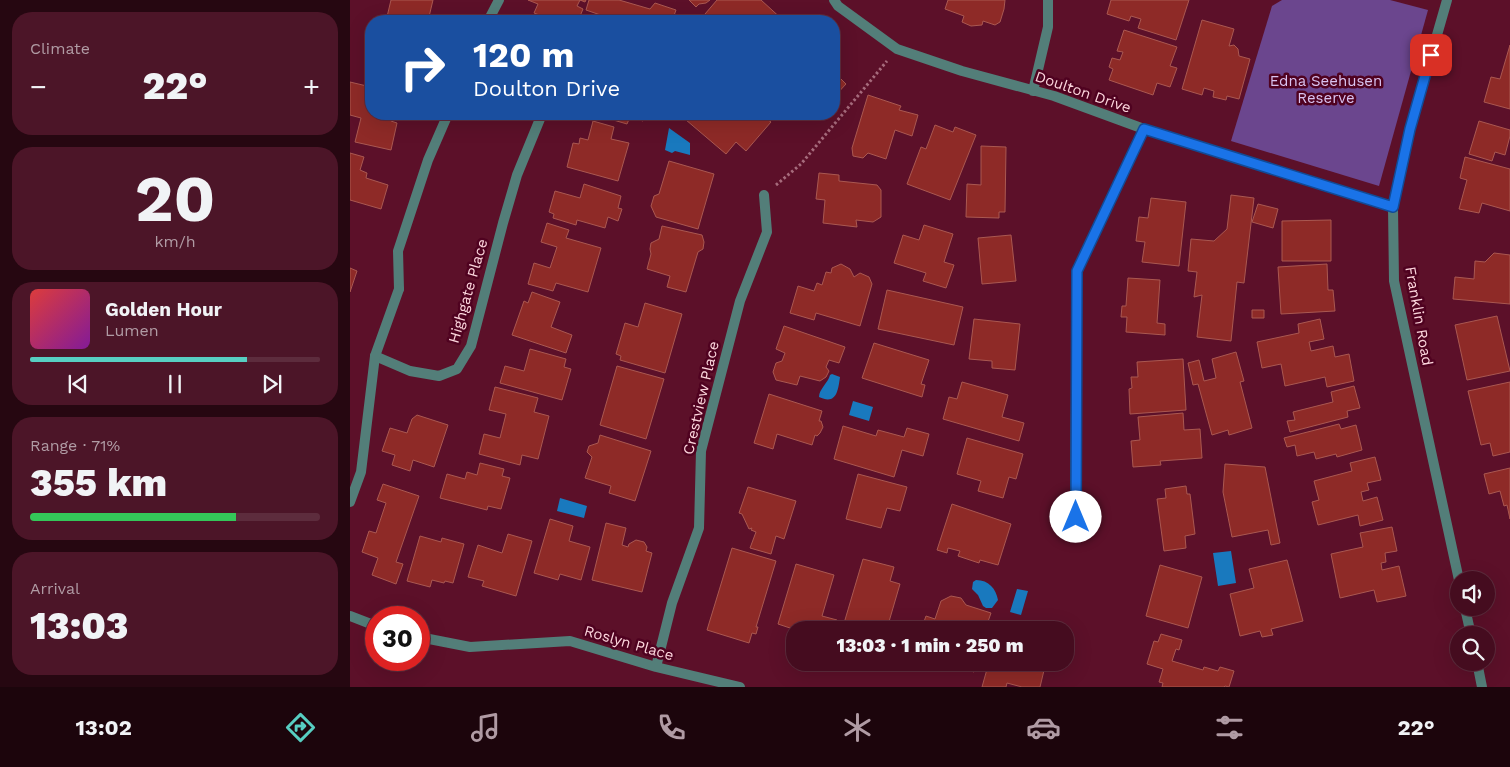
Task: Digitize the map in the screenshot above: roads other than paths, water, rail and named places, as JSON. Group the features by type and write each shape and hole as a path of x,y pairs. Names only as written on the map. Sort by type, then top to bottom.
{"street":[{"path":"491,15 499,0"},
{"name":"Doulton Drive","path":"834,0 838,6 897,49 962,71 1054,96 1144,129 1393,207"},
{"path":"1033,90 1048,27 1048,0"},
{"name":"Franklin Road","path":"1446,0 1410,129 1393,207 1394,281 1457,571"},
{"path":"350,502 361,472 375,356 399,289 398,251 428,160 445,120"},
{"name":"Highgate Place","path":"375,356 410,371 439,376 457,369 471,346 517,175 540,120"},
{"path":"1076,517 1077,271 1144,129"},
{"name":"Crestview Place","path":"656,668 672,603 698,528 701,451 740,301 767,232 764,195"},
{"path":"350,616 365,622"},
{"name":"Roslyn Place","path":"430,639 470,647 570,641 656,668 740,687"},
{"path":"1479,671 1482,687"}],"water":[{"path":"669,128 690,143 690,155 675,151 672,153 665,150"},
{"path":"832,374 840,377 835,396 829,399 819,397 820,391"},
{"path":"853,401 873,407 869,421 849,415"},
{"path":"560,498 587,506 584,518 557,511"},
{"path":"1231,551 1236,583 1218,586 1213,553"},
{"path":"976,580 988,583 996,592 998,600 992,608 983,606 978,595 972,589 973,582"},
{"path":"1017,589 1028,591 1021,615 1010,612"}],"park label":[{"name":"Edna Seehusen Reserve","path":"1326,90"}]}
